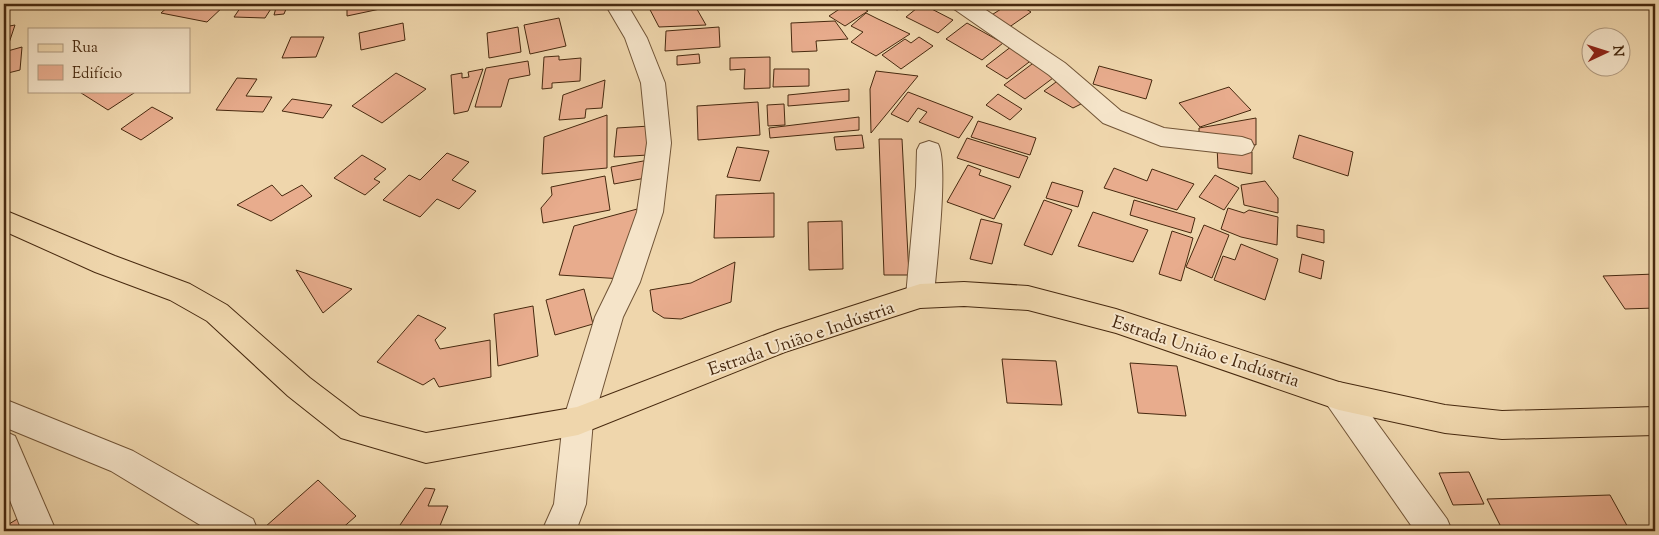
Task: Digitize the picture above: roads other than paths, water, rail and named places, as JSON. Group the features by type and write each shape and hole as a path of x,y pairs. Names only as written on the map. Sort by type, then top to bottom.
{"main road":[{"name":"Estrada União e Indústria","path":"4,220 105,264 180,292 217,314 299,387 352,428 426,448 578,422 778,342 920,296 964,294 1028,298 1116,321 1339,396 1446,419 1493,424 1655,421"}],"street":[{"path":"559,531 570,504 578,422 609,317 626,282 650,212 660,142 653,83 636,38 616,4"},
{"path":"962,4 1057,69 1112,117 1161,137 1242,146"},
{"path":"920,296 929,186 929,150"},
{"path":"1339,396 1435,531"},
{"path":"4,413 122,461 241,531"},
{"path":"4,446 39,531"}]}
